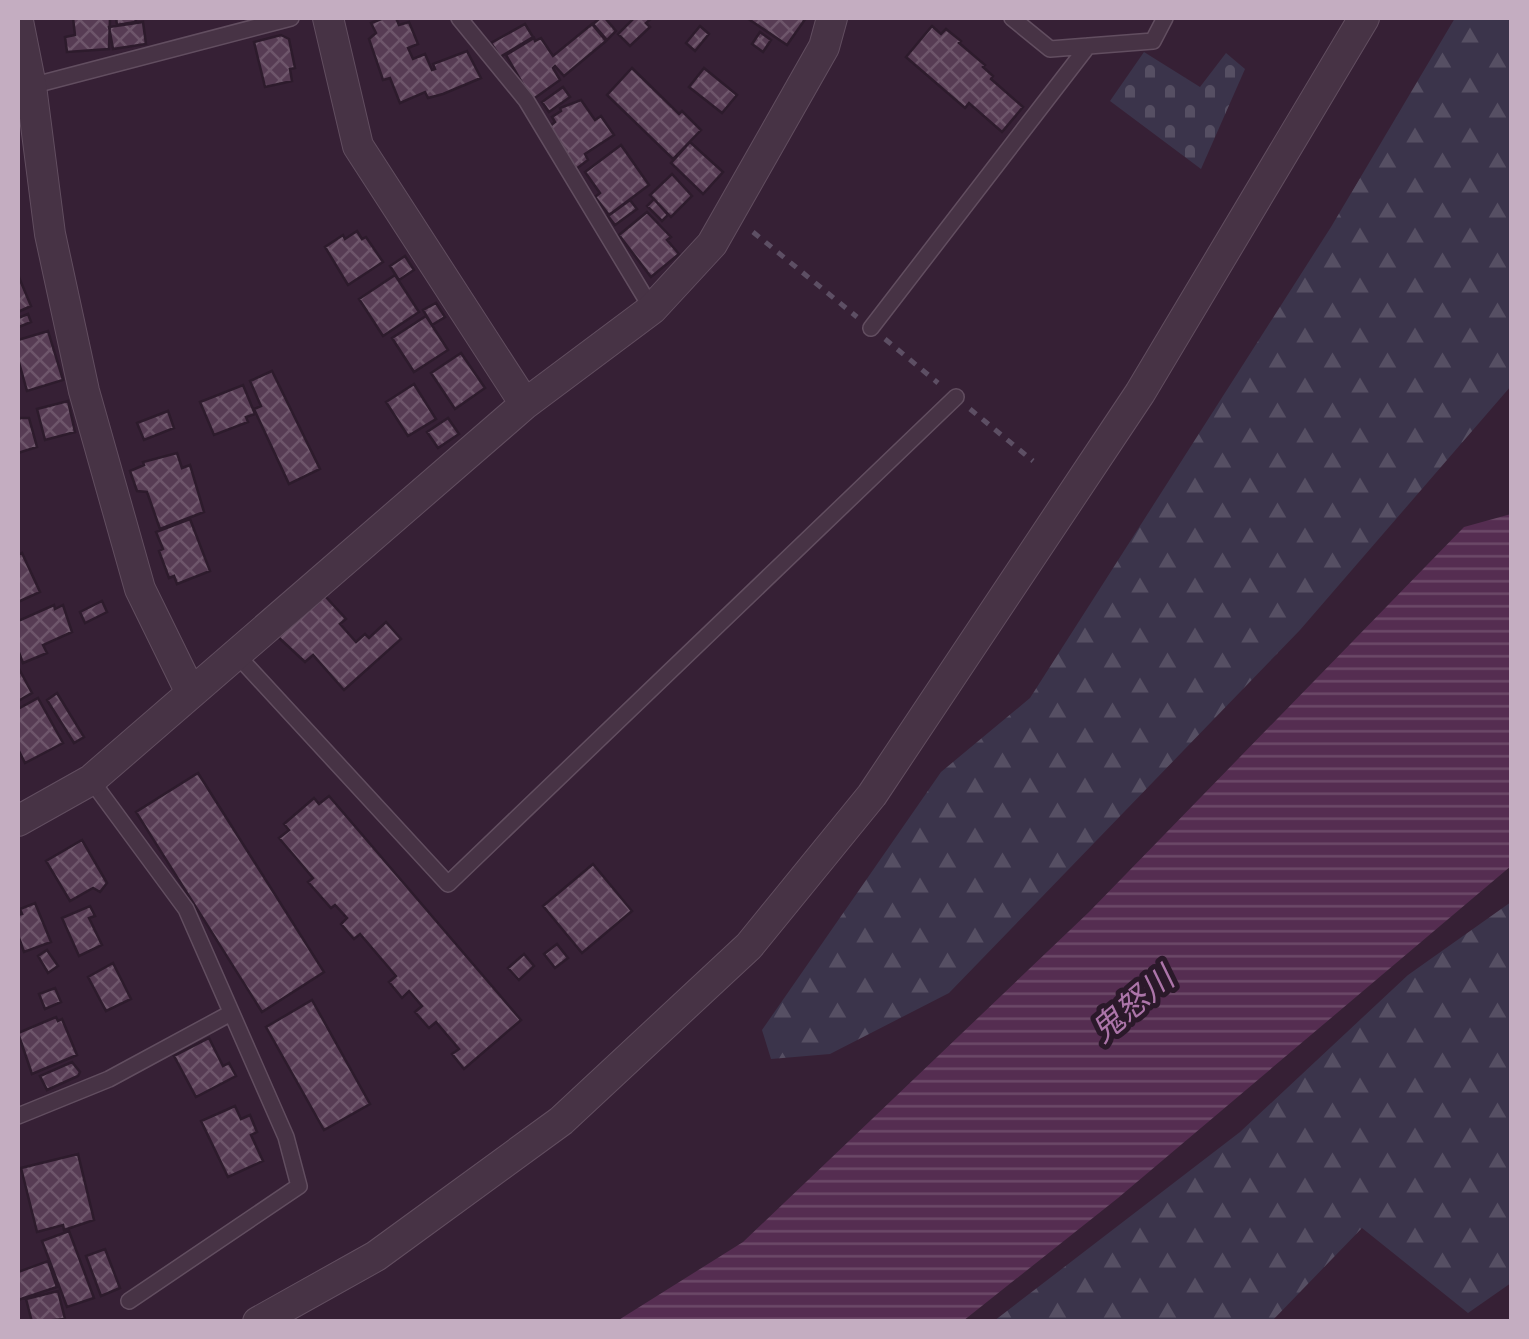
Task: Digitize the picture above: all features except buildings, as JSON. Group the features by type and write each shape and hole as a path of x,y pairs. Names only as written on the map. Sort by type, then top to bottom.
{"street":[{"path":"328,18 358,146 526,404"},
{"path":"18,821 91,780 526,404 652,309 712,244 824,47 832,18"},
{"path":"258,1322 376,1256 561,1121 749,946 872,795 1140,394 1364,18"},
{"path":"18,20 31,86 50,234 84,391 140,590 191,693"}],"lane":[{"path":"31,86 291,18"},
{"path":"459,18 526,100 652,309"},
{"path":"1012,18 1050,49 1152,42 1165,18"},
{"path":"870,328 1088,46"},
{"path":"236,654 448,884 956,398"},
{"path":"91,780 186,909 286,1137 299,1186 129,1301"},
{"path":"18,1116 109,1080 232,1014"}],"green space":[{"path":"1455,18 1511,18 1511,386 1300,630 949,993 830,1054 771,1059 762,1030 941,772 1030,698 1331,227"},
{"path":"1144,52 1200,87 1226,53 1245,69 1201,169 1110,101"},
{"path":"1511,902 1511,1283 1468,1313 1362,1228 1272,1321 994,1321 1240,1132 1408,975"}],"water":[{"name":"鬼怒川","path":"1511,514 1511,866 1118,1198 963,1321 617,1321 743,1242 1089,912 1464,527"}]}
